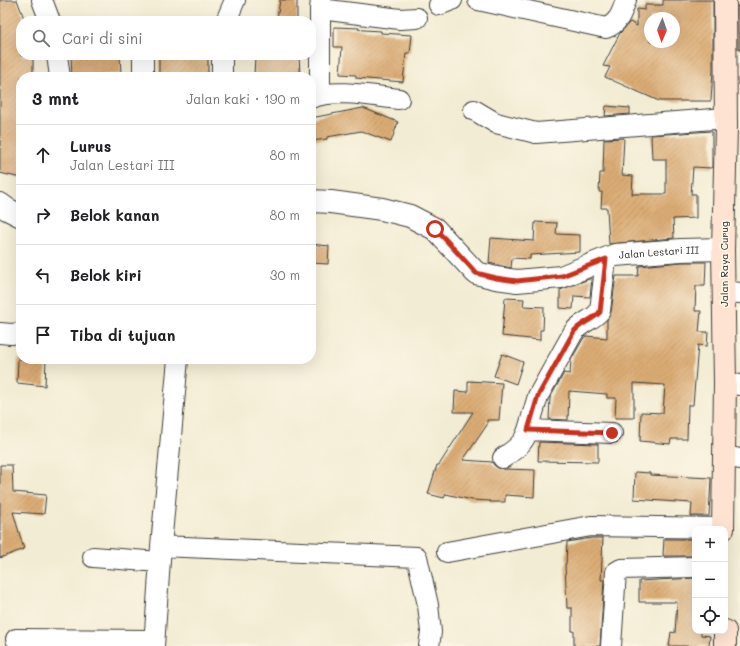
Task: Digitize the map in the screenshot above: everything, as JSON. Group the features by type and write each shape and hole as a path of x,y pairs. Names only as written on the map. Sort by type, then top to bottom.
{"main road":[{"name":"Jalan Raya Curug","path":"724,526 732,457 732,292 723,249 726,118 725,0"},
{"path":"725,634 725,646"}],"street":[{"path":"42,0 48,16"},
{"path":"228,16 235,0"},
{"path":"478,0 606,28 613,26 619,19 626,0"},
{"path":"399,99 334,93 316,96 321,5 400,19 417,18"},
{"path":"58,60 59,72"},
{"path":"143,60 143,72"},
{"path":"222,60 222,72"},
{"path":"474,110 496,122 536,133 726,118"},
{"name":"Jalan Lestari III","path":"316,201 382,209 410,216 435,229 476,273 517,281 562,276 615,255 681,250 723,249"},
{"path":"0,204 16,214"},
{"path":"503,458 521,445 526,437 538,396 573,333 578,327 600,312 606,259"},
{"path":"0,333 16,333"},
{"path":"16,639 154,643 178,364"},
{"path":"528,430 612,433"},
{"path":"447,552 591,526 692,528"},
{"path":"92,557 161,554 417,557 428,605 431,632 429,646"},
{"path":"611,646 617,570 692,567"}],"building":[{"path":"0,0 17,0 23,16 16,16 16,60 33,60 33,72 16,72 16,177 0,173"},
{"path":"280,0 297,0 297,16 277,16"},
{"path":"663,0 713,0 713,69 711,101 659,101 605,77 610,67 603,66 620,33 630,22 637,26 637,9 645,10 645,5 663,5"},
{"path":"738,5 740,5 740,50 738,49"},
{"path":"334,27 359,28 358,29 381,31 381,33 412,35 410,53 406,53 403,82 356,78 356,75 340,74 342,47 334,47"},
{"path":"71,60 120,60 121,72 72,72"},
{"path":"159,60 208,60 208,72 159,72"},
{"path":"255,60 299,60 300,72 254,72"},
{"path":"606,106 630,108 630,114 605,116"},
{"path":"363,108 398,122 391,142 361,131 316,140 316,117"},
{"path":"712,131 712,168 693,167 691,194 696,194 696,218 673,219 674,238 609,244 607,208 601,208 602,192 599,192 600,173 603,173 604,139 624,138 622,175 633,176 632,194 666,194 666,159 652,159 651,135"},
{"path":"535,222 557,223 556,234 580,235 580,252 530,255 530,259 512,258 511,268 489,263 491,238 534,241"},
{"path":"316,245 329,246 328,264 316,263"},
{"path":"682,262 706,262 705,286 696,286 695,311 701,311 699,332 708,332 707,346 698,345 693,405 688,405 687,439 671,439 670,444 640,441 641,412 663,413 665,385 634,383 634,418 615,418 616,398 607,398 607,394 569,391 568,420 549,419 550,398 564,373 570,374 571,360 583,339 586,336 607,338 607,320 611,312 616,276 638,276 639,266"},
{"path":"592,278 590,297 574,296 573,309 560,308 560,290"},
{"path":"505,298 524,299 523,306 544,307 543,330 540,330 540,340 502,336"},
{"path":"502,354 523,362 516,384 494,376"},
{"path":"18,364 46,364 45,386 17,383"},
{"path":"468,381 502,383 499,420 487,420 487,425 463,460 492,462 498,468 504,469 535,470 534,497 505,495 505,502 490,502 472,500 446,494 444,498 428,494 437,465 439,465 473,412 454,412 455,391 468,392"},
{"path":"539,442 598,444 598,462 538,461"},
{"path":"0,465 12,465 13,492 46,495 44,514 13,512 24,549 0,558"},
{"path":"635,472 650,473 650,475 711,478 709,516 691,516 692,503 634,499"},
{"path":"592,538 603,538 601,580 604,580 600,646 574,646 574,631 572,631 572,608 567,608 565,564 567,542"},
{"path":"664,539 692,539 692,556 663,556"},
{"path":"692,578 692,634 710,636 709,646 669,646 671,632 675,633 677,602 639,602 639,581"}],"route":[{"path":"435,229 476,273 496,278 517,281 539,280 562,276 606,259 600,312 578,327 573,333 538,396 528,430 612,433"}]}
